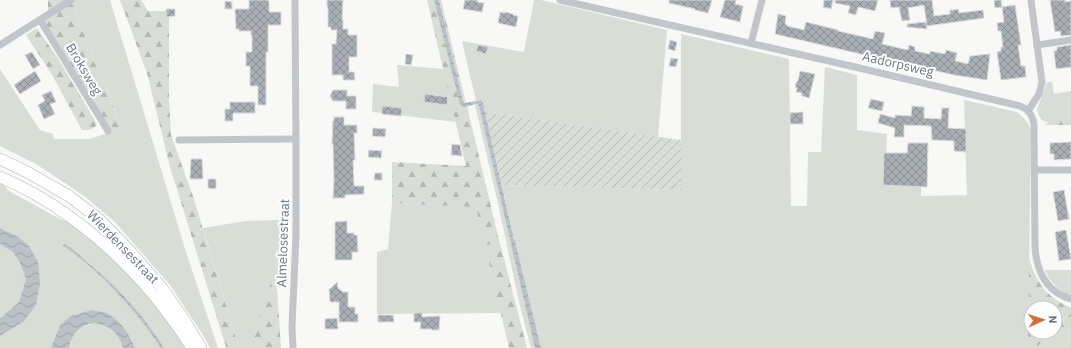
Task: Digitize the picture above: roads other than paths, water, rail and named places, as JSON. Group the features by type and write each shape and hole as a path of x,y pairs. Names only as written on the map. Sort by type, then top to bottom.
{"main road":[{"name":"Wierdensestraat","path":"0,159 70,196 99,219 129,250 161,287 185,321 201,348"},
{"name":"Wierdensestraat","path":"0,177 33,193 67,215 101,240 134,273 182,331 192,348"}],"street":[{"path":"0,45 71,0"},
{"name":"Almelosestraat","path":"293,348 292,327 296,235 295,0"},
{"name":"Aadorpsweg","path":"560,0 1016,105 1028,111"},
{"path":"751,43 762,0"},
{"path":"1031,0 1042,82 1039,94 1028,111 1034,125 1035,248 1038,268 1046,282 1053,290 1071,300"},
{"name":"Broksweg","path":"40,20 108,131"},
{"path":"1037,45 1071,40"},
{"path":"179,140 296,139"},
{"path":"1035,170 1071,170"}],"water":[{"path":"434,0 439,0 463,101 465,103 481,100 483,103 514,240 541,348 535,348 479,106 477,104 464,107 460,105"},
{"path":"0,228 17,236 29,246 38,262 40,283 36,305 24,321 0,336 0,318 19,302 26,279 20,263 13,252 0,244"},
{"path":"64,244 77,253 120,292 139,313 164,348 161,348 141,320 118,293 92,268 63,246"},
{"path":"92,310 106,313 114,318 131,338 135,348 123,348 118,337 112,330 104,325 95,324 86,325 79,330 73,337 69,348 51,348 60,325 71,316"}]}
